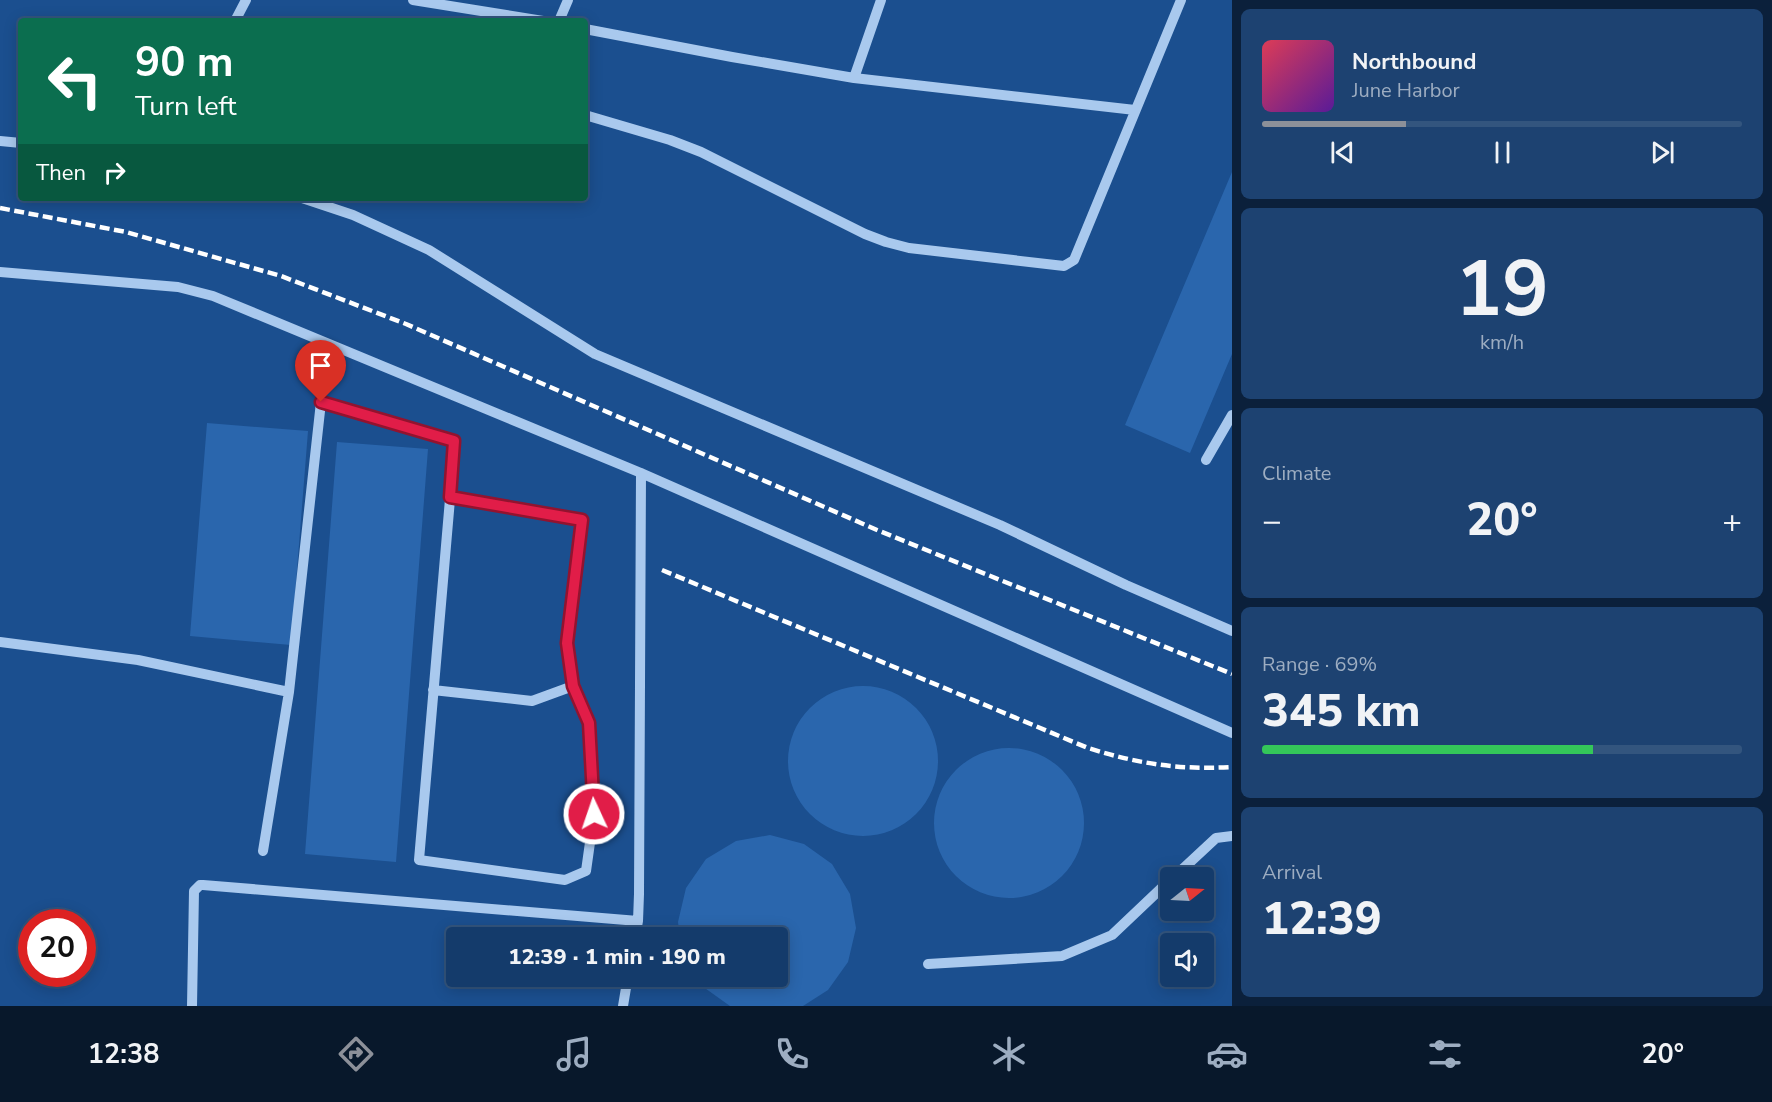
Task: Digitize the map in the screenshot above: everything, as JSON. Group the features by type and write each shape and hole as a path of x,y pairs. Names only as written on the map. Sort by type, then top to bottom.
{"street":[{"path":"237,18 246,0"},
{"path":"413,0 524,18"},
{"path":"560,18 568,0"},
{"path":"854,78 882,0"},
{"path":"588,116 670,140 701,152 865,234 886,242 909,248 1064,266 1074,260 1181,0"},
{"path":"588,30 854,78 1135,110"},
{"path":"0,141 18,143"},
{"path":"311,201 353,215 429,250 595,354 1000,525 1126,585 1232,631"},
{"path":"0,272 178,287 213,297 641,473 1232,733"},
{"path":"263,851 289,692 321,402 454,441 419,860 565,880 586,871 594,814 589,723 573,686 567,643 582,520 450,497"},
{"path":"1206,460 1232,416"},
{"path":"637,927 641,473"},
{"path":"0,642 138,660 289,692"},
{"path":"434,690 532,701 573,686"},
{"path":"1184,867 1216,838 1232,836"},
{"path":"192,1006 195,891 200,885 638,921"},
{"path":"928,964 1062,956 1112,934 1160,889"},
{"path":"623,1006 626,987"}],"building":[{"path":"1232,172 1232,354 1190,453 1125,425"},
{"path":"207,423 308,431 291,645 190,636"},
{"path":"337,442 428,449 396,862 305,854"},
{"path":"863,686 892,692 916,708 932,732 938,761 932,790 916,814 892,830 863,836 834,830 810,814 794,790 788,761 794,732 810,708 834,692"},
{"path":"1009,748 1038,754 1062,770 1078,794 1084,823 1078,852 1062,876 1038,892 1009,898 980,892 956,876 940,852 934,823 940,794 956,770 980,754"},
{"path":"770,835 804,844 832,864 850,894 856,928 848,962 828,990 803,1006 730,1006 703,987 788,987 788,927 679,927 686,888 706,859 736,841"}],"railway":[{"path":"0,208 126,232 281,276 406,324 877,530 1232,674"},
{"path":"662,570 1088,748 1159,765 1194,768 1232,767"}],"route":[{"path":"321,402 454,441 450,497 582,520 567,643 573,686 589,723 594,814"}]}
